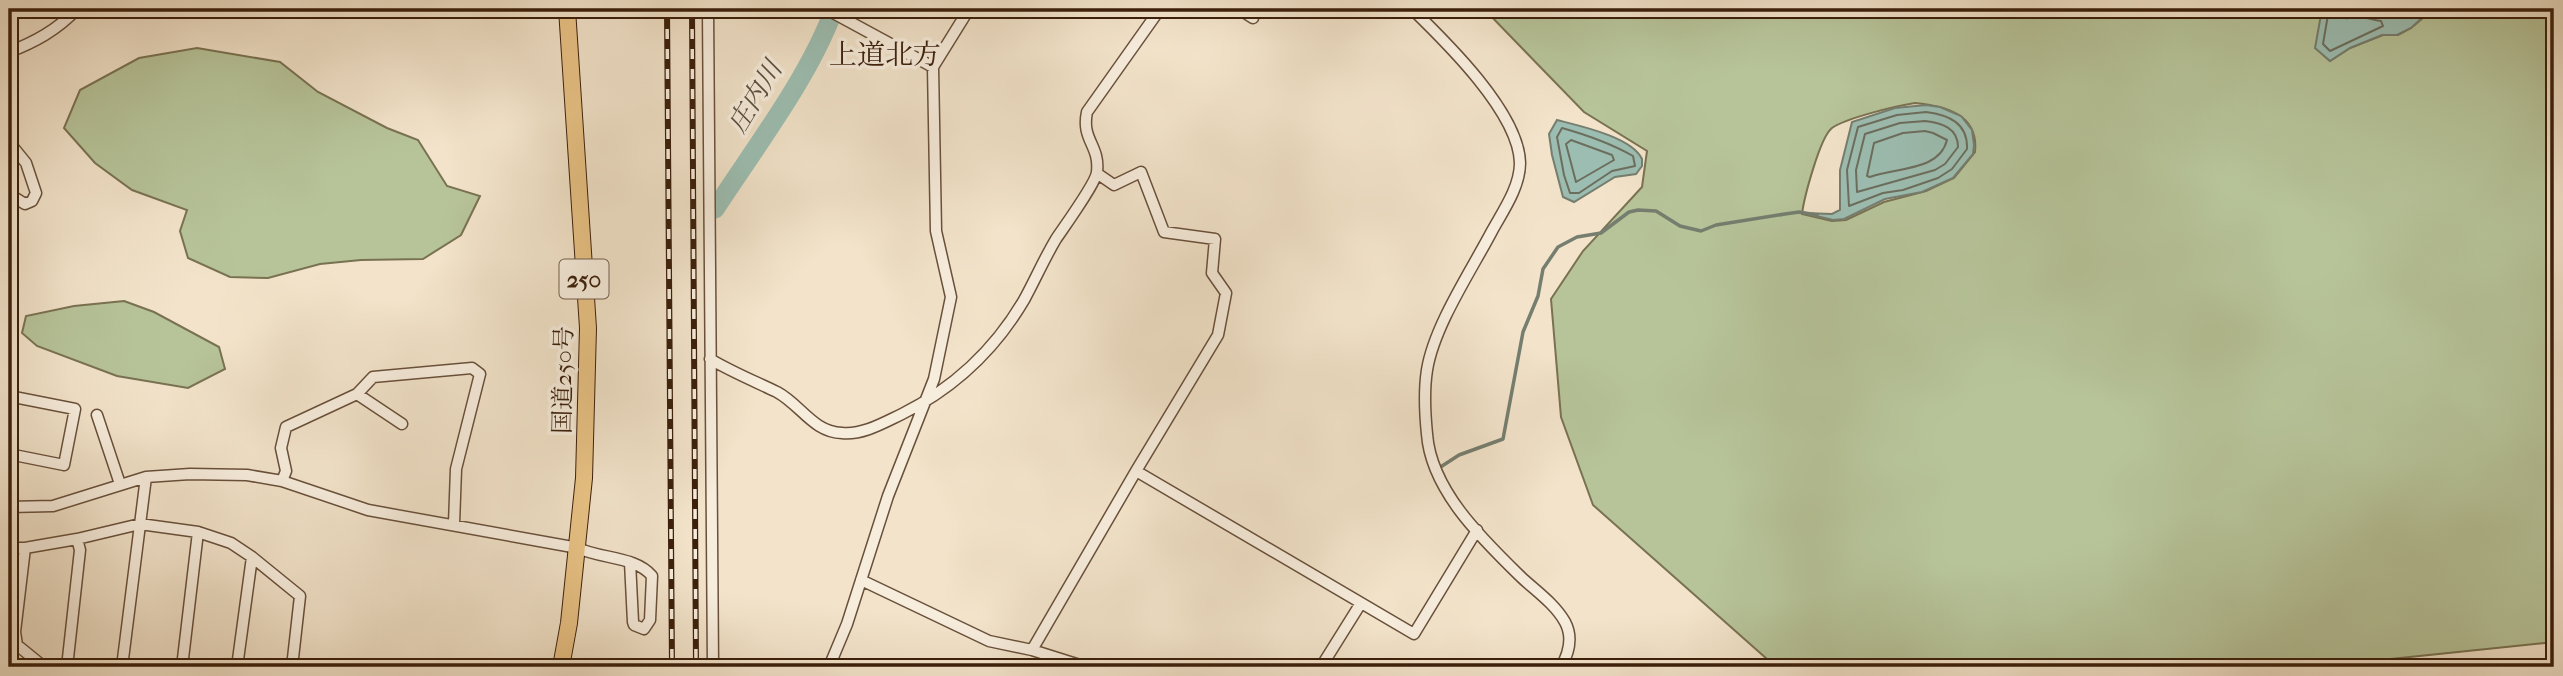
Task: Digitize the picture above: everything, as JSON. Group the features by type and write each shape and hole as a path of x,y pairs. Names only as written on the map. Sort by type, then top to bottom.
{"highway":[{"name":"国道250号","path":"561,667 569,623 584,478 588,328 567,9"}],"street":[{"path":"9,52 31,44 54,30 77,9"},
{"path":"708,9 713,667"},
{"path":"826,9 933,67"},
{"path":"828,667 847,624 888,496 934,379 951,297 936,232 933,67 969,9"},
{"path":"710,359 741,377 778,393 797,405 812,422 828,432 846,434 872,428 926,401 961,378 1006,329 1053,245 1098,174 1096,148 1087,138 1084,125 1087,112 1160,9"},
{"path":"1239,9 1253,18"},
{"path":"1412,9 1471,70 1505,119 1517,146 1520,164 1513,191 1433,346 1427,371 1427,434 1433,464 1455,503 1477,530 1521,577 1557,610 1566,625 1568,654 1561,667"},
{"path":"9,142 26,163 36,193 32,201 25,204 9,194"},
{"path":"1032,650 1218,335 1226,293 1212,273 1214,239 1164,232 1141,172 1114,185 1098,174"},
{"path":"282,481 286,471 281,448 286,427 357,394 368,381 381,374 472,368 480,374 456,469 454,524"},
{"path":"357,394 402,424"},
{"path":"9,396 75,410 64,465 9,454"},
{"path":"97,415 120,484"},
{"path":"1136,471 1414,634 1477,530"},
{"path":"9,507 53,506 146,477 190,474 247,475 282,481 368,510 578,548 630,562 650,572 652,576 650,620 644,629 633,622 630,562"},
{"path":"122,667 146,477"},
{"path":"9,548 77,539 140,524 198,532 231,543 252,556 300,596 292,667"},
{"path":"182,667 198,532"},
{"path":"67,667 80,550 77,539"},
{"path":"25,548 12,632 17,645 44,667"},
{"path":"237,667 252,556"},
{"path":"861,580 989,641 1032,650 1086,667"},
{"path":"1321,667 1361,603"}],"green space":[{"path":"1484,9 2323,9 2316,48 2330,61 2350,48 2383,35 2398,35 2423,18 2417,12 2410,11 2386,15 2346,13 2333,9 2554,9 2554,642 2332,667 1776,667 1593,505 1561,417 1551,299 1583,251 1642,187 1647,151 1584,112","holes":["1915,103 1958,114 1972,129 1975,152 1954,178 1926,191 1884,202 1846,220 1832,221 1802,214 1818,155 1832,128 1848,120"]},
{"path":"197,48 280,62 318,92 387,128 418,140 447,186 480,196 461,235 423,259 320,264 268,278 230,277 188,258 180,231 187,210 132,190 95,163 64,128 80,90 139,58"},
{"path":"124,301 154,312 219,347 225,369 188,388 117,376 37,346 22,333 26,316 74,306"}],"water":[{"path":"2322,9 2386,15 2409,10 2423,17 2411,28 2397,35 2382,35 2350,48 2330,61 2315,48"},
{"path":"1926,105 1940,107 1961,116 1972,130 1973,154 1953,178 1922,192 1885,199 1844,219 1833,220 1804,213 1832,214 1840,210 1840,170 1852,122 1895,108"},
{"path":"1557,120 1628,144 1642,159 1642,166 1636,174 1615,177 1574,202 1563,197 1549,134"}],"waterway":[{"name":"庄内川","path":"715,209 796,86 834,9"},
{"path":"1439,468 1459,455 1503,439 1523,332 1538,296 1543,269 1558,247 1577,237 1601,233 1629,212 1638,210 1656,211 1680,226 1701,231 1716,225 1799,212 1817,215"}],"railway":[{"path":"667,9 672,667"},
{"path":"692,9 696,667"}],"district":[{"name":"上道北方","path":"885,54"}]}
